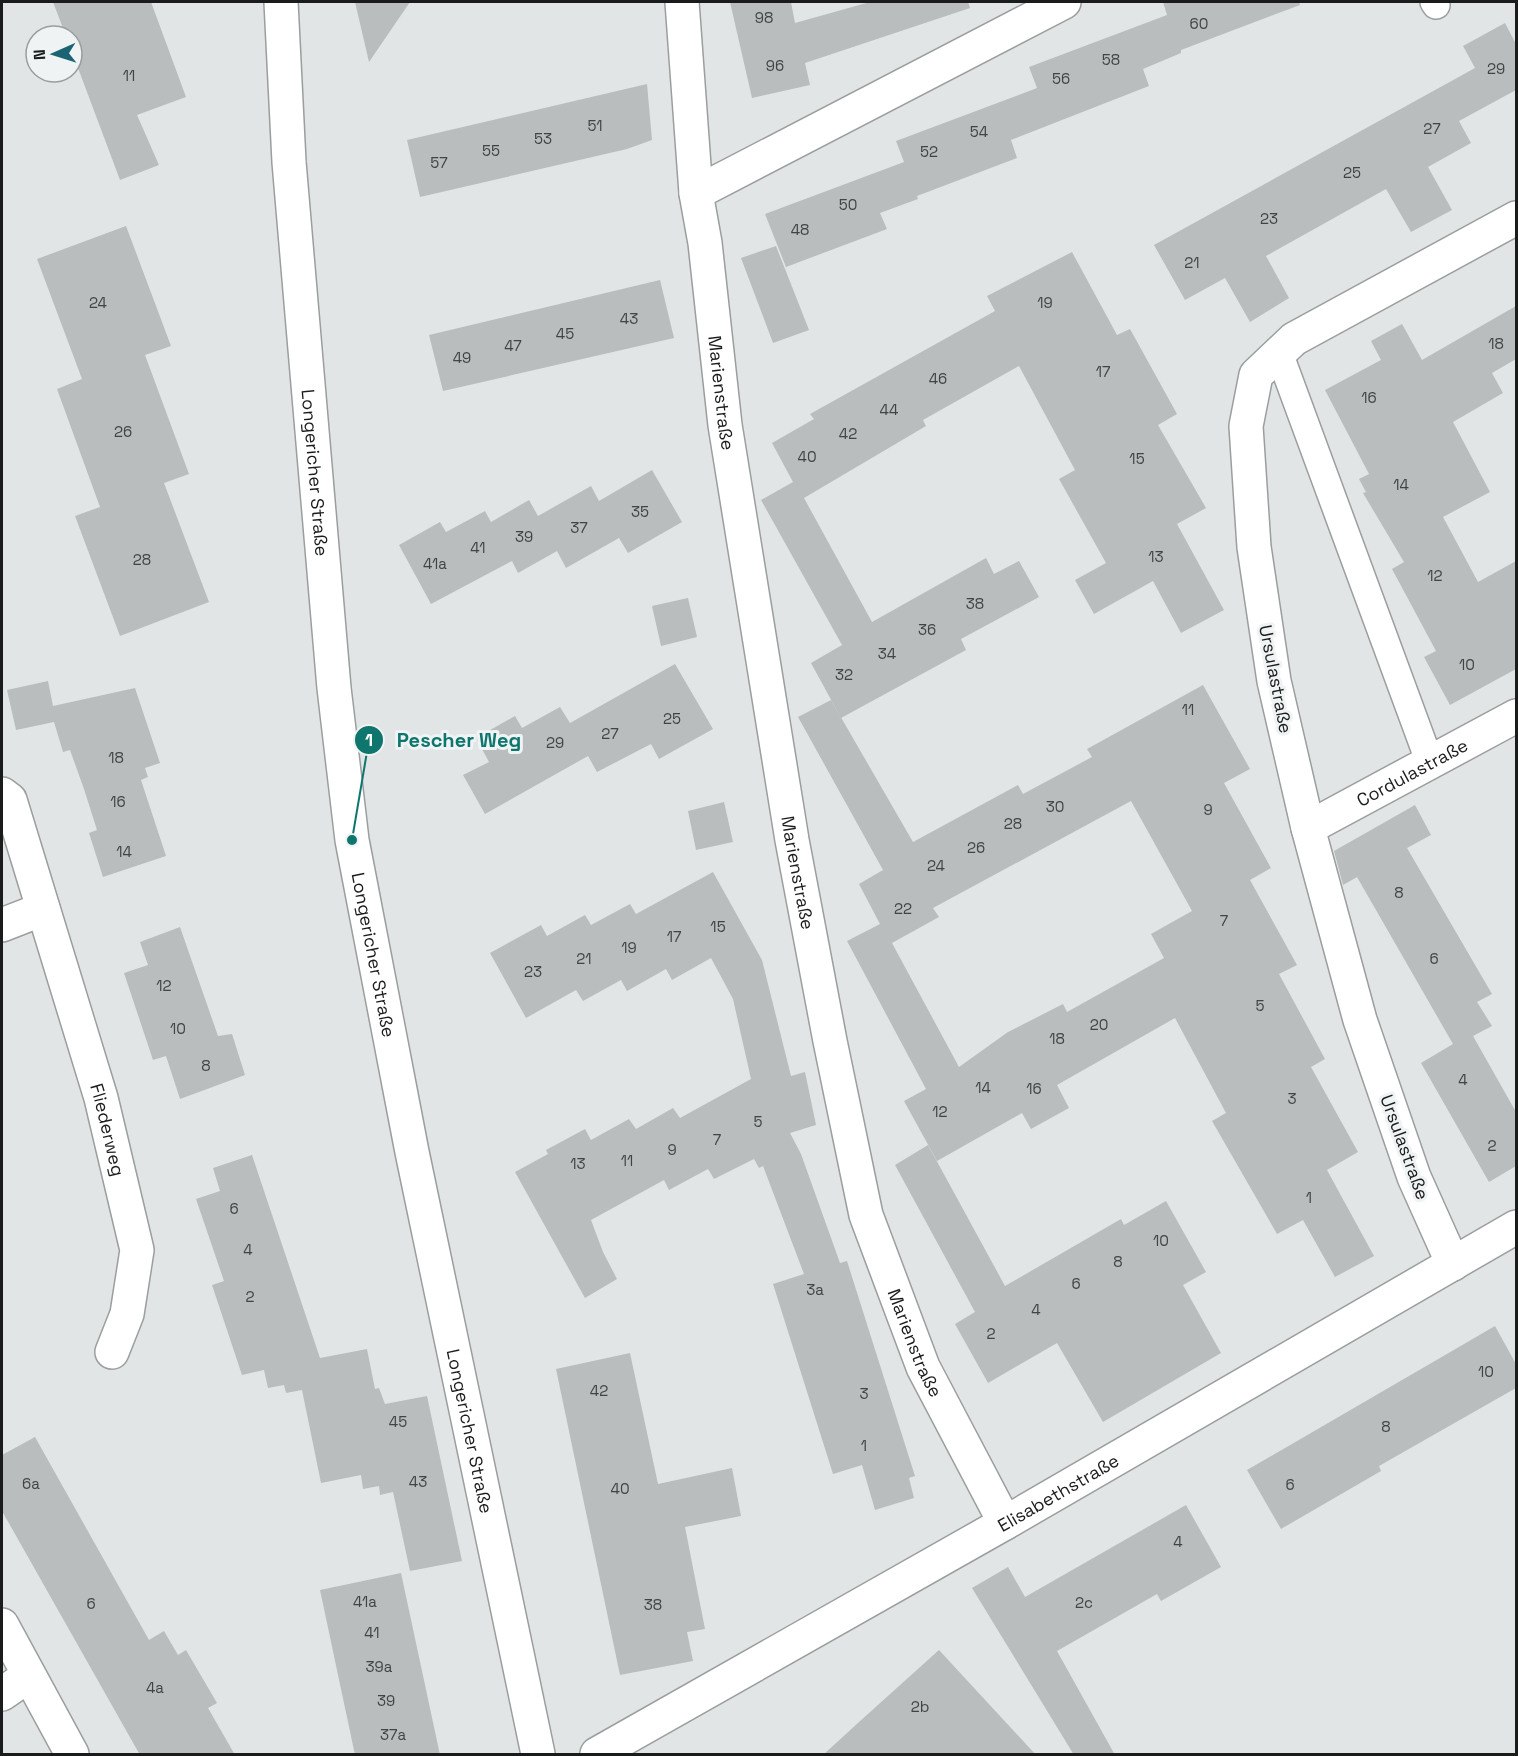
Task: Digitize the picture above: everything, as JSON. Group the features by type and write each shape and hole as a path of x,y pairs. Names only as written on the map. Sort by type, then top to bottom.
{"street":[{"name":"Longericher Straße","path":"281,2 290,174 331,652 352,840 412,1152 538,1755"},
{"name":"Marienstraße","path":"682,2 696,193 705,243 725,425 789,817 830,1041 866,1215 923,1367 1005,1524"},
{"path":"696,193 1064,2"},
{"name":"Ursulastraße","path":"1453,1263 1414,1177 1360,1020 1308,828 1274,681 1254,547 1246,426 1256,375 1294,339 1516,218"},
{"name":"Cordulastraße","path":"1308,828 1516,716"},
{"name":"Fliederweg","path":"2,794 10,800 100,1098 137,1250 127,1314 112,1352"},
{"path":"2,925 43,909"},
{"name":"Elisabethstraße","path":"597,1755 1005,1524 1516,1227"},
{"path":"2,1625 72,1755"},
{"path":"2,1694 28,1676"}],"lane":[{"path":"1279,353 1430,762"}],"building":[{"path":"53,2 151,2 186,97 137,115 159,165 120,180 84,84 84,24 61,24"},
{"path":"355,2 410,2 369,62"},
{"path":"730,2 791,2 795,23 870,2 968,2 970,8 805,63 810,85 752,98"},
{"path":"1163,2 1299,2 1300,5 1181,50 1181,53 1143,69 1149,86 1011,140 1017,158 917,196 918,199 880,213 887,229 786,267 765,214 904,162 896,141 1037,88 1029,67 1167,15"},
{"path":"1505,23 1516,44 1516,90 1459,121 1471,143 1428,167 1452,210 1411,232 1386,189 1266,256 1289,298 1250,322 1225,278 1185,300 1154,245 1475,68 1463,46"},
{"path":"647,84 652,140 627,149 420,197 407,140"},
{"path":"126,226 171,346 145,355 189,474 164,483 209,602 120,636 75,516 100,507 57,389 82,379 37,259"},
{"path":"776,246 809,330 773,343 741,258"},
{"path":"1072,252 1117,335 1130,329 1177,414 1158,425 1206,508 1177,524 1224,610 1181,633 1153,581 1094,614 1075,580 1106,563 1059,479 1075,470 1019,366 923,420 926,426 804,498 872,622 986,558 994,574 1019,561 1039,597 961,639 966,650 841,718 811,663 842,645 761,500 793,482 772,443 814,419 810,414 995,311 987,296"},
{"path":"660,280 674,338 443,391 429,335"},
{"path":"1516,306 1516,359 1492,373 1503,393 1453,422 1490,492 1443,517 1478,582 1516,561 1516,669 1450,705 1424,657 1436,651 1392,569 1404,562 1363,493 1366,492 1359,479 1369,474 1325,390 1381,360 1371,341 1402,324 1422,360"},
{"path":"652,470 682,522 628,553 619,538 566,568 557,551 518,573 512,561 431,604 399,545 440,522 446,532 485,511 491,522 529,500 538,516 591,486 599,501"},
{"path":"688,598 697,637 661,646 652,606"},
{"path":"675,664 713,729 659,759 651,744 597,772 588,756 485,814 463,775 489,762 476,738 515,716 522,728 560,707 570,723"},
{"path":"48,681 53,706 135,688 160,763 145,768 148,777 141,780 166,856 103,877 89,833 97,830 70,750 63,752 54,722 16,730 7,690"},
{"path":"1203,685 1250,769 1224,783 1271,868 1250,880 1297,965 1279,974 1325,1059 1311,1067 1358,1152 1327,1170 1374,1256 1335,1277 1303,1220 1277,1234 1212,1121 1226,1113 1175,1018 1057,1085 1069,1108 1031,1129 1022,1113 937,1161 904,1101 926,1089 847,941 880,924 859,884 883,870 798,717 831,700 913,842 1018,785 1023,794 1092,757 1087,749","holes":["1131,801 1192,911 1151,934 1164,958 1067,1012 1063,1004 1008,1032 959,1067 892,943 939,917 933,908"]},
{"path":"724,802 733,842 696,850 688,811"},
{"path":"1415,805 1431,835 1407,848 1492,994 1477,1002 1492,1026 1473,1036 1516,1112 1516,1166 1489,1182 1421,1063 1453,1044 1357,877 1343,885 1334,851"},
{"path":"713,872 762,960 791,1076 805,1072 816,1125 790,1133 801,1154 840,1263 847,1261 915,1476 909,1478 914,1498 875,1510 862,1465 833,1474 773,1284 804,1274 763,1166 759,1168 754,1159 714,1179 708,1169 669,1190 664,1180 591,1220 603,1252 617,1279 585,1298 515,1172 548,1154 546,1150 585,1129 591,1140 629,1119 636,1129 673,1108 680,1118 751,1079 733,999 711,958 672,980 666,969 627,991 621,980 583,1001 576,990 526,1018 490,953 541,925 547,936 585,915 591,925 630,904 636,914"},
{"path":"180,927 218,1036 232,1034 245,1075 180,1099 166,1056 153,1060 124,973 148,965 140,942"},
{"path":"928,1145 1005,1286 1121,1219 1124,1225 1166,1201 1206,1272 1183,1285 1221,1353 1103,1422 1057,1343 988,1383 955,1324 975,1312 895,1165"},
{"path":"252,1155 320,1358 367,1349 375,1389 379,1388 385,1404 427,1396 462,1561 410,1571 393,1492 380,1495 379,1486 363,1489 361,1475 321,1483 302,1390 286,1393 284,1385 268,1388 264,1370 242,1375 212,1285 224,1281 196,1199 220,1191 213,1168"},
{"path":"1495,1326 1516,1364 1516,1388 1379,1466 1381,1471 1281,1529 1247,1470"},
{"path":"630,1353 658,1484 732,1468 741,1516 685,1527 705,1629 687,1632 693,1661 620,1675 556,1369"},
{"path":"35,1437 149,1640 164,1631 178,1655 186,1650 217,1703 208,1708 235,1755 140,1755 2,1511 2,1455"},
{"path":"1186,1505 1221,1567 1161,1601 1157,1594 1057,1651 1115,1755 1074,1755 972,1588 1008,1567 1025,1597"},
{"path":"401,1573 440,1755 355,1755 320,1590"},
{"path":"939,1650 1036,1755 823,1755 859,1722"}],"place":[{"name":"Pescher Weg","path":"352,840"}]}
